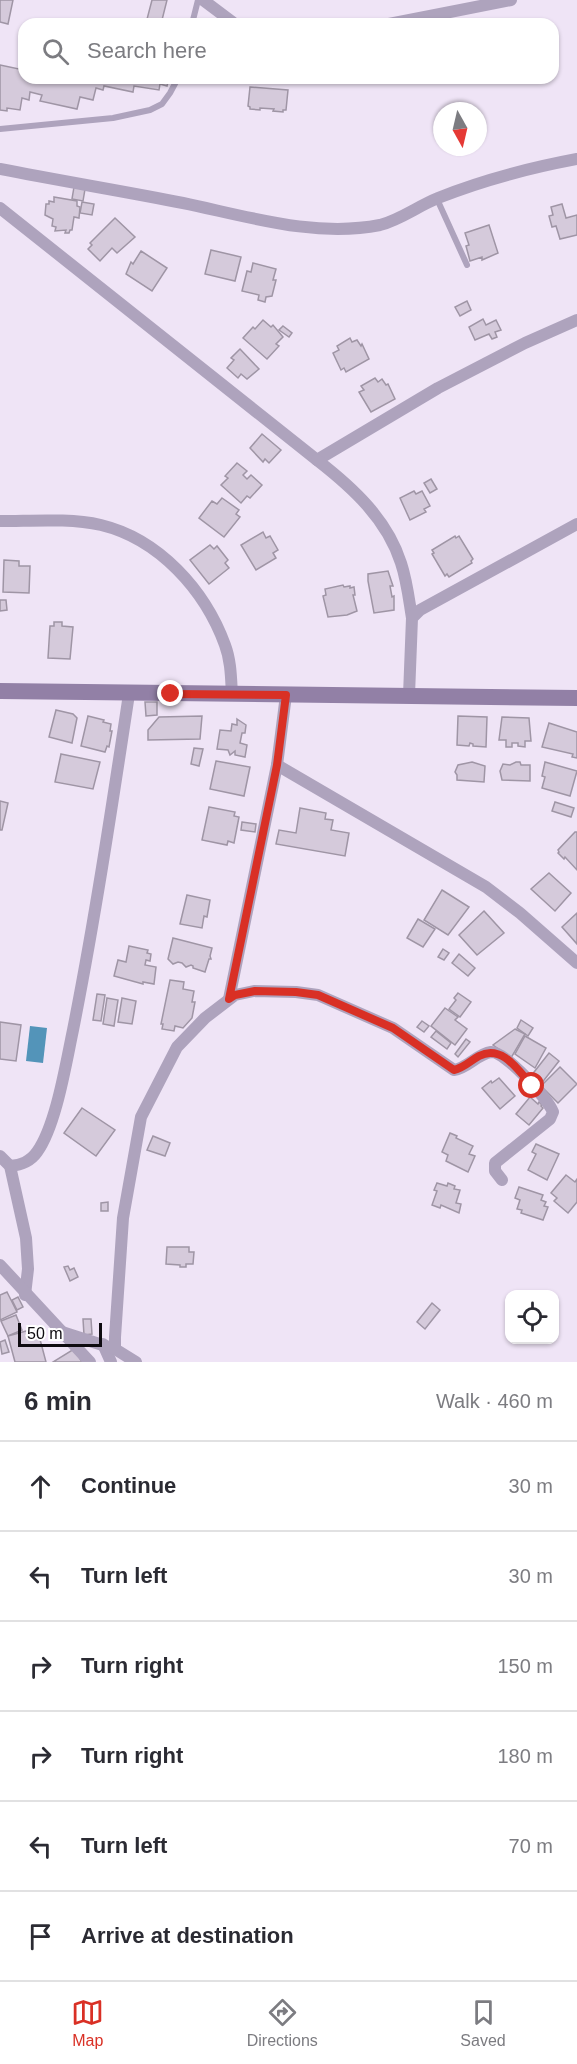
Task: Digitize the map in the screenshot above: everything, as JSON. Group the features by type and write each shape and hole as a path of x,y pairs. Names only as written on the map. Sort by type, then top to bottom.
{"street":[{"path":"203,0 227,18"},
{"path":"420,18 511,0"},
{"path":"0,169 303,227 333,228 381,225 437,199 520,170 577,159"},
{"path":"0,208 317,460 371,509 388,532 401,563 412,618 409,695"},
{"path":"317,460 438,388 525,343 577,320"},
{"path":"0,521 75,521 101,525 143,541 164,557 206,606 226,646 230,663 232,695"},
{"path":"412,618 420,610 577,524"},
{"path":"0,691 577,698"},
{"path":"10,1167 22,1164 38,1152 61,1088 101,880 129,694"},
{"path":"229,999 277,765 286,695"},
{"path":"277,765 486,887 520,912 577,963"},
{"path":"115,1349 123,1218 141,1117 177,1047 205,1018 235,995 255,991 318,995 393,1028 454,1070 490,1052 502,1055 540,1093 553,1115 495,1163 495,1171 502,1180"},
{"path":"0,1156 10,1167 26,1238 28,1269 25,1294"},
{"path":"0,1265 90,1362"},
{"path":"62,1332 103,1344 136,1362"},
{"path":"103,1344 111,1362"}],"lane":[{"path":"194,18 198,0"},
{"path":"0,129 113,118 150,110 162,104 175,84"},
{"path":"437,199 467,265"}],"water":[{"path":"30,1026 47,1028 43,1063 26,1061"}],"building":[{"path":"0,0 13,0 8,24 0,22"},
{"path":"152,0 167,0 162,18 147,18"},
{"path":"0,65 18,69 18,84 160,84 159,90 134,86 133,92 104,86 103,90 96,88 93,100 80,97 77,109 40,101 42,95 30,92 29,100 22,98 20,110 7,108 7,111 0,110"},
{"path":"250,87 288,90 286,110 283,112 273,111 274,109 250,109 248,106"},
{"path":"74,187 85,189 83,201 72,199"},
{"path":"54,197 77,201 77,206 80,207 79,218 74,217 72,230 69,233 65,233 66,230 55,231 56,227 52,226 53,219 45,215 46,204 49,204 49,201 54,202"},
{"path":"82,202 94,204 92,215 80,213"},
{"path":"562,204 566,218 577,215 577,235 560,239 556,226 552,227 549,216 553,215 551,207"},
{"path":"115,218 135,237 117,253 112,248 100,261 88,249 92,245 90,243"},
{"path":"489,225 498,253 482,260 482,257 470,261 466,246 469,245 465,233"},
{"path":"211,250 241,257 235,281 205,274"},
{"path":"141,251 167,268 152,291 126,274 131,262 133,264"},
{"path":"253,263 276,269 272,296 266,297 265,302 258,300 259,295 242,291 247,271 251,272"},
{"path":"467,301 471,310 460,316 455,307"},
{"path":"483,319 486,325 496,320 501,330 495,332 497,337 492,339 489,334 475,340 469,327"},
{"path":"263,320 271,327 273,325 283,337 276,344 279,346 267,359 243,338"},
{"path":"283,326 292,333 289,337 279,330"},
{"path":"350,338 352,342 357,340 361,346 362,344 369,359 346,372 344,368 341,370 333,353 339,350 337,346"},
{"path":"240,349 259,369 247,379 241,374 238,378 227,368 234,360 231,358"},
{"path":"375,378 378,382 382,379 386,385 388,384 395,399 371,412 359,392 364,390 361,386"},
{"path":"262,434 281,450 269,463 265,459 263,462 250,448"},
{"path":"237,463 247,471 243,475 247,479 251,475 262,485 250,498 247,496 241,503 221,485 228,478 225,476"},
{"path":"431,479 437,489 430,493 424,483"},
{"path":"414,491 416,494 422,491 430,506 424,509 426,512 410,520 400,498"},
{"path":"222,498 239,510 236,514 240,517 224,537 199,518 212,501 217,504"},
{"path":"263,532 266,538 270,536 278,550 273,553 276,558 256,570 241,545"},
{"path":"455,536 456,538 459,536 473,559 472,563 449,577 447,574 445,576 432,550"},
{"path":"210,545 214,549 217,546 228,560 225,563 229,568 209,584 190,560"},
{"path":"4,560 19,561 19,566 30,566 29,593 3,592"},
{"path":"388,571 393,586 390,586 392,597 394,596 394,610 374,613 368,574"},
{"path":"343,585 354,587 355,595 353,595 357,611 347,615 328,617 323,596 326,595 325,589"},
{"path":"0,600 6,600 7,610 0,611"},
{"path":"54,622 62,622 62,626 73,627 70,659 48,658 50,626 54,626"},
{"path":"145,702 157,702 157,715 146,716"},
{"path":"56,710 73,714 77,718 72,743 49,737"},
{"path":"88,716 111,724 109,747 107,746 105,752 81,746"},
{"path":"202,716 200,739 148,740 148,730 159,717"},
{"path":"458,716 487,717 486,747 473,746 470,743 469,746 457,745"},
{"path":"502,717 529,718 531,741 525,741 525,747 512,743 512,747 506,747 506,740 499,740"},
{"path":"237,719 246,725 240,743 247,745 245,757 235,755 235,751 230,755 228,750 217,749 220,730 231,731 232,724 237,725"},
{"path":"549,723 577,732 577,758 572,757 573,754 542,747"},
{"path":"194,748 203,749 199,766 191,764"},
{"path":"61,754 100,762 93,789 55,782"},
{"path":"216,761 250,767 244,796 210,789"},
{"path":"472,762 485,766 484,782 457,780 455,772 458,765"},
{"path":"520,762 521,765 530,765 530,781 502,780 500,771 503,764 510,765"},
{"path":"545,762 577,771 570,796 542,788"},
{"path":"0,801 8,803 2,830 0,830"},
{"path":"555,802 574,808 571,817 552,811"},
{"path":"209,807 235,812 234,816 239,817 234,843 228,841 227,845 202,840"},
{"path":"300,808 326,813 325,819 333,820 331,830 349,833 345,856 276,844 279,830 296,833"},
{"path":"242,822 256,824 255,832 241,830"},
{"path":"577,832 577,870 558,853 558,850"},
{"path":"549,873 571,893 555,911 531,889"},
{"path":"442,890 469,907 448,935 424,920"},
{"path":"187,895 210,900 202,928 180,924"},
{"path":"484,911 504,933 477,955 459,935"},
{"path":"577,913 577,944 562,927"},
{"path":"418,919 435,929 423,947 407,938"},
{"path":"173,938 212,948 211,959 209,959 205,972 191,965 186,967 178,962 173,964 168,959"},
{"path":"129,946 148,950 147,953 151,954 150,961 146,960 145,965 156,967 154,984 143,982 143,984 114,976 118,960 126,962"},
{"path":"443,949 449,953 444,960 438,957"},
{"path":"459,954 475,968 468,976 452,963"},
{"path":"170,980 184,982 183,989 194,991 192,1002 195,1002 192,1018 183,1028 175,1026 174,1031 162,1029 163,1024 161,1024"},
{"path":"458,993 471,1002 460,1017 449,1009"},
{"path":"97,994 105,995 101,1021 93,1020"},
{"path":"107,998 118,1000 114,1026 103,1024"},
{"path":"122,998 136,1001 132,1024 118,1022"},
{"path":"445,1008 458,1017 455,1020 467,1029 455,1045 431,1026"},
{"path":"521,1020 533,1028 528,1036 517,1028"},
{"path":"422,1021 429,1026 424,1032 417,1027"},
{"path":"0,1022 21,1025 16,1061 0,1059"},
{"path":"515,1029 525,1034 511,1058 493,1045"},
{"path":"436,1031 451,1043 447,1049 431,1037"},
{"path":"525,1036 546,1048 535,1068 515,1054"},
{"path":"466,1039 470,1042 458,1057 455,1054"},
{"path":"549,1053 559,1061 541,1084 531,1076"},
{"path":"560,1067 577,1084 558,1103 541,1086"},
{"path":"499,1078 515,1096 500,1109 482,1088"},
{"path":"530,1097 538,1104 539,1102 543,1108 529,1125 516,1114"},
{"path":"82,1108 115,1130 96,1156 64,1133"},
{"path":"450,1133 473,1146 469,1154 475,1156 468,1172 446,1161 448,1155 442,1152"},
{"path":"153,1136 170,1143 165,1156 147,1150"},
{"path":"536,1144 559,1154 547,1180 528,1170 536,1154 532,1152"},
{"path":"566,1175 575,1182 577,1179 577,1202 568,1213 554,1201 557,1198 551,1193"},
{"path":"437,1183 447,1186 448,1183 455,1186 454,1189 460,1190 456,1203 461,1204 459,1213 441,1205 440,1208 432,1205"},
{"path":"519,1187 543,1195 541,1200 546,1202 544,1206 548,1207 543,1220 521,1213 522,1210 517,1209 520,1200 515,1198"},
{"path":"108,1202 108,1211 101,1211 101,1203"},
{"path":"167,1247 189,1247 189,1252 194,1252 193,1264 180,1267 180,1265 166,1264"},
{"path":"68,1266 70,1270 74,1268 78,1277 70,1281 64,1267"},
{"path":"7,1292 17,1312 0,1320 0,1295"},
{"path":"18,1297 23,1307 17,1310 12,1300"},
{"path":"432,1303 440,1310 425,1329 417,1322"},
{"path":"16,1315 22,1330 8,1336 1,1321"},
{"path":"83,1319 91,1319 92,1334 84,1335"},
{"path":"37,1328 46,1362 15,1362 8,1336"},
{"path":"5,1340 9,1352 2,1354 0,1342"},
{"path":"74,1349 82,1362 53,1362"}],"route":[{"path":"171,694 286,695 277,765 229,999 235,995 255,991 318,995 393,1028 419,1044 450,1069 458,1070 479,1056 496,1052 502,1055 532,1086"}]}
